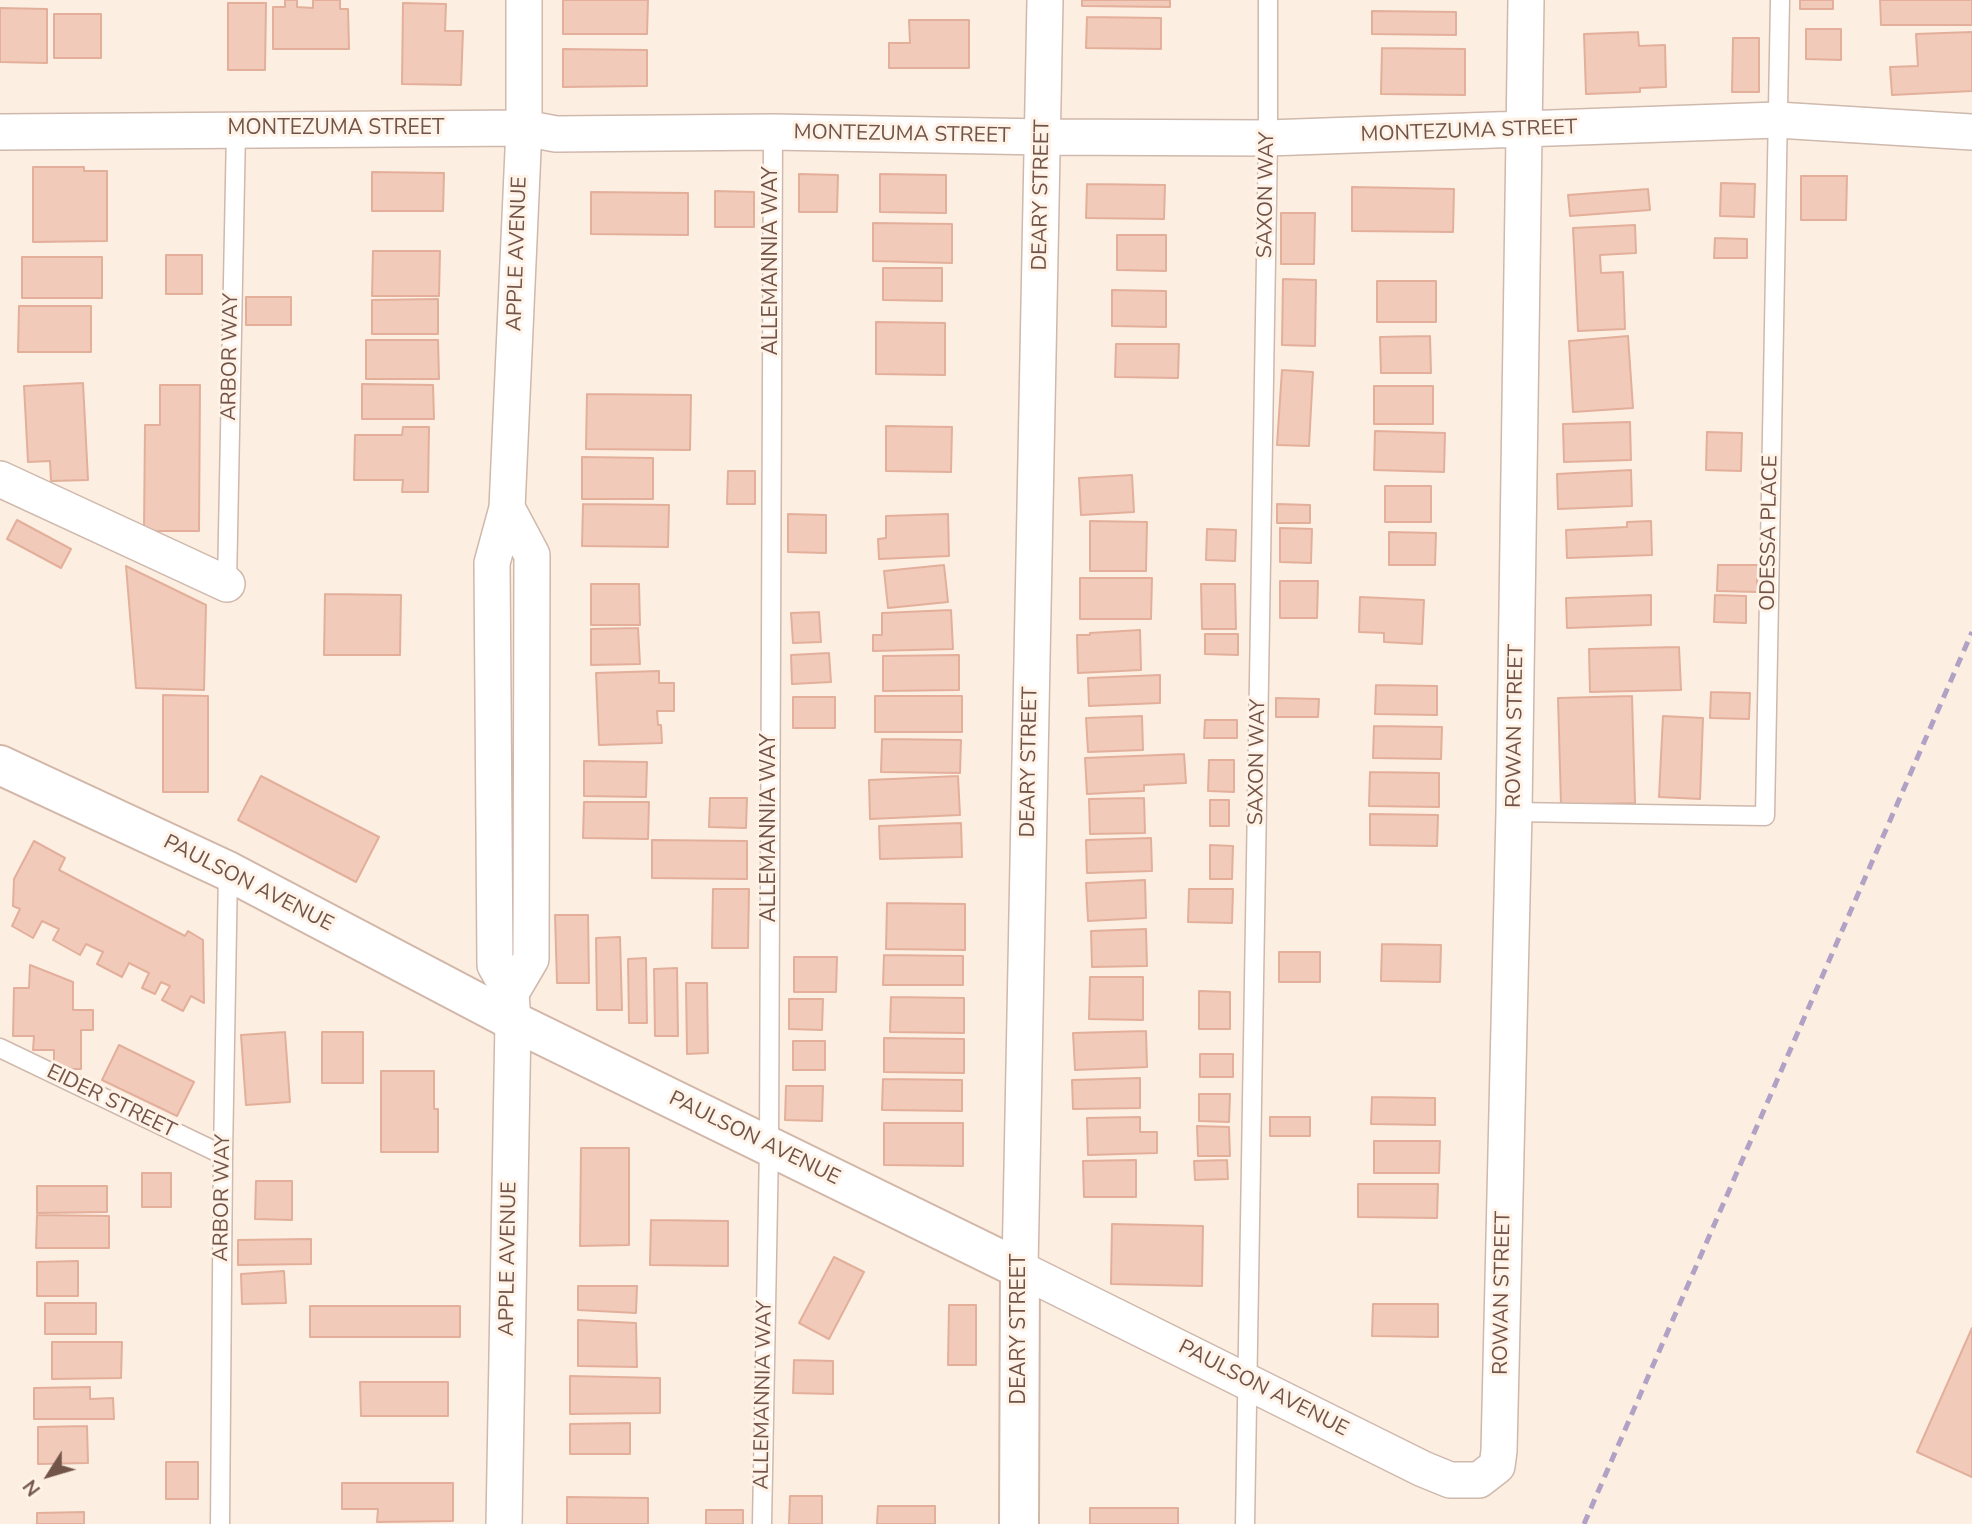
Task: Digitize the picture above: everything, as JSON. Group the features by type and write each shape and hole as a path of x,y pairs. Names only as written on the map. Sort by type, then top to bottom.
{"street":[{"name":"APPLE AVENUE","path":"504,1524 512,1007 495,965 492,563 507,508 524,128 524,0"},
{"name":"DEARY STREET","path":"1018,1524 1020,1269 1045,0"},
{"name":"ROWAN STREET","path":"1499,1451 1514,812 1526,0"},
{"name":"MONTEZUMA STREET","path":"0,132 524,128 556,134 773,132 1268,138 1777,120 1972,132"},
{"path":"0,479 227,583"},
{"name":"PAULSON AVENUE","path":"0,765 512,1007 769,1147 1423,1469 1450,1480 1479,1480 1497,1466 1499,1451"}],"lane":[{"name":"SAXON WAY","path":"1245,1524 1268,0"},
{"name":"ODESSA PLACE","path":"1514,812 1765,816 1780,0"},
{"name":"ARBOR WAY","path":"227,583 236,130"},
{"name":"ALLEMANNIA WAY","path":"762,1524 769,1147 773,132"},
{"name":"ARBOR WAY","path":"220,1524 228,871"},
{"name":"EIDER STREET","path":"0,1048 223,1155"}],"building":[{"path":"285,0 297,0 297,7 313,8 313,0 340,0 340,9 348,9 349,49 273,49 273,7 285,7"},
{"path":"563,0 648,0 647,34 563,34"},
{"path":"1082,0 1170,0 1170,7 1082,6"},
{"path":"1800,0 1833,0 1833,9 1800,9"},
{"path":"1880,0 1972,0 1972,25 1881,25"},
{"path":"228,3 266,3 265,70 228,70"},
{"path":"403,3 446,4 445,31 463,31 461,85 402,84"},
{"path":"0,8 47,9 47,63 0,62"},
{"path":"1372,11 1456,12 1456,35 1372,34"},
{"path":"54,14 101,14 101,58 54,58"},
{"path":"1087,17 1161,18 1161,49 1086,48"},
{"path":"909,20 969,20 969,68 889,68 889,43 910,43"},
{"path":"1806,29 1841,29 1841,60 1806,59"},
{"path":"1638,32 1639,46 1665,45 1666,87 1640,88 1640,92 1586,94 1584,34"},
{"path":"1972,32 1972,91 1892,95 1890,67 1918,66 1916,34"},
{"path":"1733,38 1759,38 1759,92 1732,92"},
{"path":"1382,48 1465,49 1465,95 1381,94"},
{"path":"563,49 647,50 647,86 563,87"},
{"path":"33,167 84,167 84,171 107,171 107,241 33,242"},
{"path":"372,172 444,173 443,211 372,211"},
{"path":"799,174 838,175 837,212 799,212"},
{"path":"880,174 946,175 946,213 880,212"},
{"path":"1801,176 1847,176 1846,220 1801,220"},
{"path":"1721,183 1755,184 1754,217 1720,216"},
{"path":"1087,184 1165,185 1164,219 1086,218"},
{"path":"1352,187 1454,189 1453,232 1352,231"},
{"path":"1648,189 1650,210 1570,216 1568,195"},
{"path":"715,191 754,192 754,227 715,227"},
{"path":"591,192 688,193 688,235 591,234"},
{"path":"1281,213 1315,213 1314,264 1281,264"},
{"path":"873,223 952,224 952,263 873,261"},
{"path":"1635,225 1636,253 1600,255 1601,273 1623,272 1625,329 1578,331 1573,228"},
{"path":"1117,235 1166,235 1166,271 1117,270"},
{"path":"1715,238 1747,239 1747,258 1714,258"},
{"path":"373,251 440,251 439,296 372,296"},
{"path":"166,255 202,255 202,294 166,294"},
{"path":"22,257 102,257 102,298 22,298"},
{"path":"883,268 942,268 942,301 883,300"},
{"path":"1283,279 1316,280 1315,346 1282,345"},
{"path":"1377,281 1436,281 1436,322 1377,322"},
{"path":"1112,290 1166,291 1166,327 1112,326"},
{"path":"246,297 291,297 291,325 246,325"},
{"path":"438,299 438,334 372,334 372,300"},
{"path":"19,306 91,306 91,352 18,352"},
{"path":"876,322 945,323 945,375 876,374"},
{"path":"1430,336 1431,373 1381,373 1380,337"},
{"path":"1628,336 1633,408 1573,412 1569,341"},
{"path":"366,340 438,340 439,379 366,379"},
{"path":"1116,344 1179,344 1178,378 1115,377"},
{"path":"1282,370 1313,372 1309,446 1277,445"},
{"path":"83,383 88,480 51,481 50,461 28,462 24,386"},
{"path":"362,384 433,385 434,419 362,419"},
{"path":"160,385 200,385 199,531 144,531 145,425 160,425"},
{"path":"1374,386 1433,386 1433,424 1374,424"},
{"path":"587,394 691,395 690,450 586,449"},
{"path":"1630,422 1631,460 1564,462 1563,424"},
{"path":"886,426 952,427 951,472 886,471"},
{"path":"403,427 429,427 428,492 402,492 403,480 354,480 355,435 402,435"},
{"path":"1375,431 1445,433 1444,472 1374,470"},
{"path":"1707,432 1742,433 1741,471 1706,470"},
{"path":"582,457 653,458 653,499 582,499"},
{"path":"1631,470 1632,506 1558,509 1557,474"},
{"path":"728,471 755,471 755,504 727,504"},
{"path":"1132,475 1134,512 1081,515 1079,478"},
{"path":"1385,486 1431,486 1431,522 1385,522"},
{"path":"583,504 669,505 668,547 582,546"},
{"path":"1277,504 1310,505 1310,523 1277,523"},
{"path":"788,514 826,515 826,553 788,552"},
{"path":"948,514 949,556 879,559 878,539 886,538 886,516"},
{"path":"17,520 71,549 61,568 7,539"},
{"path":"1090,521 1147,522 1146,571 1090,571"},
{"path":"1651,521 1652,555 1567,558 1566,530 1627,527 1627,522"},
{"path":"1280,528 1312,529 1311,563 1280,562"},
{"path":"1207,529 1236,530 1235,561 1206,560"},
{"path":"1389,532 1436,533 1435,565 1389,565"},
{"path":"944,565 948,602 888,608 884,571"},
{"path":"1718,565 1757,565 1757,592 1717,591"},
{"path":"126,566 206,605 204,690 136,688"},
{"path":"1080,578 1152,578 1151,619 1080,619"},
{"path":"1280,581 1318,581 1317,618 1280,618"},
{"path":"591,584 639,584 640,625 591,625"},
{"path":"1201,584 1235,584 1236,629 1202,629"},
{"path":"325,594 401,595 400,655 324,655"},
{"path":"1651,595 1651,625 1567,628 1566,598"},
{"path":"1715,595 1746,596 1746,623 1714,622"},
{"path":"1360,597 1424,600 1422,644 1384,642 1384,633 1359,632"},
{"path":"951,610 953,649 873,651 873,635 882,635 882,613"},
{"path":"819,612 821,642 793,643 791,613"},
{"path":"638,628 640,664 591,665 591,629"},
{"path":"1140,630 1141,670 1078,673 1077,635"},
{"path":"1205,634 1238,634 1238,655 1205,654"},
{"path":"1679,647 1681,690 1590,692 1589,649"},
{"path":"829,653 831,682 792,684 791,655"},
{"path":"959,655 959,690 883,691 883,656"},
{"path":"659,671 659,683 674,683 674,711 657,711 662,743 599,745 596,673"},
{"path":"1160,675 1160,703 1089,706 1088,678"},
{"path":"1376,685 1437,686 1437,715 1375,714"},
{"path":"1711,692 1750,693 1749,719 1710,718"},
{"path":"163,695 208,696 208,792 163,792"},
{"path":"875,696 962,696 962,732 875,732"},
{"path":"1632,696 1635,803 1561,805 1558,698"},
{"path":"793,697 835,697 835,728 793,728"},
{"path":"1276,698 1319,699 1318,717 1276,717"},
{"path":"1142,716 1143,750 1088,752 1086,718"},
{"path":"1663,716 1703,718 1700,799 1659,797"},
{"path":"1205,720 1237,720 1237,738 1204,738"},
{"path":"1374,726 1442,727 1441,759 1373,758"},
{"path":"882,739 961,740 960,773 881,772"},
{"path":"1184,754 1186,783 1144,785 1144,791 1087,794 1085,758"},
{"path":"1209,760 1234,760 1234,792 1208,791"},
{"path":"584,761 647,762 646,797 584,796"},
{"path":"1370,772 1439,773 1439,807 1369,806"},
{"path":"261,776 379,837 356,882 238,820"},
{"path":"958,776 960,815 870,819 869,780"},
{"path":"710,798 747,798 746,828 709,827"},
{"path":"1144,798 1145,833 1090,834 1089,799"},
{"path":"1210,800 1229,800 1229,826 1210,826"},
{"path":"584,802 649,802 648,839 583,838"},
{"path":"1370,814 1438,815 1437,846 1370,845"},
{"path":"961,823 962,857 880,859 879,826"},
{"path":"1151,838 1152,871 1087,873 1086,840"},
{"path":"652,840 747,841 747,879 652,878"},
{"path":"34,841 65,858 59,870 185,936 188,931 203,940 204,1003 191,996 183,1011 162,1000 170,986 161,982 155,994 142,988 149,973 129,963 122,977 97,964 103,952 86,944 80,955 53,940 59,929 42,921 33,938 12,926 20,909 13,906 14,879"},
{"path":"1210,845 1233,846 1232,879 1210,879"},
{"path":"1145,880 1146,918 1088,921 1086,883"},
{"path":"713,889 749,889 748,948 712,948"},
{"path":"1189,889 1233,889 1232,923 1188,922"},
{"path":"887,903 965,904 965,950 886,949"},
{"path":"555,915 588,915 589,983 557,983"},
{"path":"1146,929 1147,966 1092,967 1091,931"},
{"path":"620,937 622,1010 597,1010 596,938"},
{"path":"1382,944 1441,945 1440,982 1381,981"},
{"path":"1279,952 1320,952 1320,982 1279,982"},
{"path":"884,955 963,956 963,985 883,985"},
{"path":"794,957 837,957 836,992 794,992"},
{"path":"646,958 647,1023 629,1023 628,959"},
{"path":"30,965 73,982 73,1010 93,1010 93,1030 81,1030 81,1069 54,1069 54,1050 33,1050 34,1036 13,1036 14,988 29,988"},
{"path":"677,968 678,1036 655,1036 654,969"},
{"path":"1090,977 1143,977 1143,1020 1089,1019"},
{"path":"686,983 707,983 708,1053 687,1054"},
{"path":"1199,991 1230,992 1230,1029 1199,1029"},
{"path":"891,997 964,998 964,1033 890,1032"},
{"path":"789,999 823,999 822,1030 789,1029"},
{"path":"1146,1031 1147,1067 1075,1070 1073,1033"},
{"path":"285,1032 290,1102 246,1105 241,1035"},
{"path":"322,1032 363,1032 363,1083 322,1083"},
{"path":"884,1038 964,1039 964,1073 884,1072"},
{"path":"793,1041 825,1041 825,1070 793,1070"},
{"path":"119,1045 194,1082 177,1116 102,1080"},
{"path":"1200,1054 1233,1054 1233,1077 1200,1077"},
{"path":"381,1071 434,1071 434,1109 438,1109 438,1152 381,1152"},
{"path":"1140,1078 1140,1108 1073,1109 1072,1080"},
{"path":"883,1079 962,1080 962,1111 882,1110"},
{"path":"786,1086 823,1086 822,1121 785,1120"},
{"path":"1199,1094 1230,1094 1229,1122 1199,1121"},
{"path":"1372,1097 1435,1098 1435,1125 1371,1124"},
{"path":"1140,1117 1140,1132 1157,1132 1157,1153 1088,1155 1087,1118"},
{"path":"1270,1117 1310,1117 1310,1136 1270,1136"},
{"path":"884,1123 963,1123 963,1166 884,1165"},
{"path":"1197,1126 1229,1127 1230,1156 1198,1156"},
{"path":"1374,1141 1440,1141 1439,1173 1374,1173"},
{"path":"581,1148 629,1148 629,1245 580,1246"},
{"path":"1136,1160 1136,1197 1084,1197 1083,1161"},
{"path":"1227,1160 1228,1179 1195,1180 1194,1161"},
{"path":"142,1173 171,1173 171,1207 142,1207"},
{"path":"256,1181 292,1181 292,1220 255,1219"},
{"path":"1358,1184 1438,1184 1437,1218 1358,1217"},
{"path":"37,1186 107,1186 107,1212 37,1213"},
{"path":"37,1215 109,1216 109,1248 36,1248"},
{"path":"651,1220 728,1221 728,1266 650,1265"},
{"path":"1112,1224 1203,1226 1202,1286 1111,1284"},
{"path":"311,1239 311,1264 238,1265 238,1240"},
{"path":"834,1257 864,1272 829,1339 799,1323"},
{"path":"78,1261 78,1296 37,1296 37,1262"},
{"path":"284,1271 286,1303 242,1304 241,1274"},
{"path":"578,1286 637,1286 636,1313 578,1310"},
{"path":"45,1303 96,1303 96,1334 45,1334"},
{"path":"1373,1304 1438,1304 1438,1337 1372,1336"},
{"path":"949,1305 976,1305 976,1365 948,1365"},
{"path":"310,1306 460,1306 460,1337 310,1337"},
{"path":"578,1320 636,1323 637,1367 578,1366"},
{"path":"1972,1328 1972,1477 1917,1452"},
{"path":"52,1342 122,1342 121,1378 52,1379"},
{"path":"794,1360 833,1361 833,1394 793,1393"},
{"path":"570,1376 660,1378 660,1413 570,1414"},
{"path":"360,1382 448,1382 448,1416 361,1416"},
{"path":"90,1387 90,1399 113,1398 114,1419 34,1419 34,1388"},
{"path":"630,1423 630,1454 570,1454 570,1424"},
{"path":"87,1426 88,1463 38,1464 38,1427"},
{"path":"166,1462 198,1462 198,1499 166,1499"},
{"path":"342,1483 453,1483 453,1521 377,1522 378,1509 342,1509"},
{"path":"790,1496 822,1496 822,1524 789,1524"},
{"path":"567,1497 648,1498 648,1524 567,1524"},
{"path":"878,1506 935,1506 935,1524 877,1524"},
{"path":"1090,1508 1178,1508 1178,1524 1090,1524"},
{"path":"706,1510 743,1510 743,1524 706,1524"},
{"path":"84,1512 84,1524 37,1524 37,1513"}],"railway":[{"path":"1584,1524 1972,632"}]}
